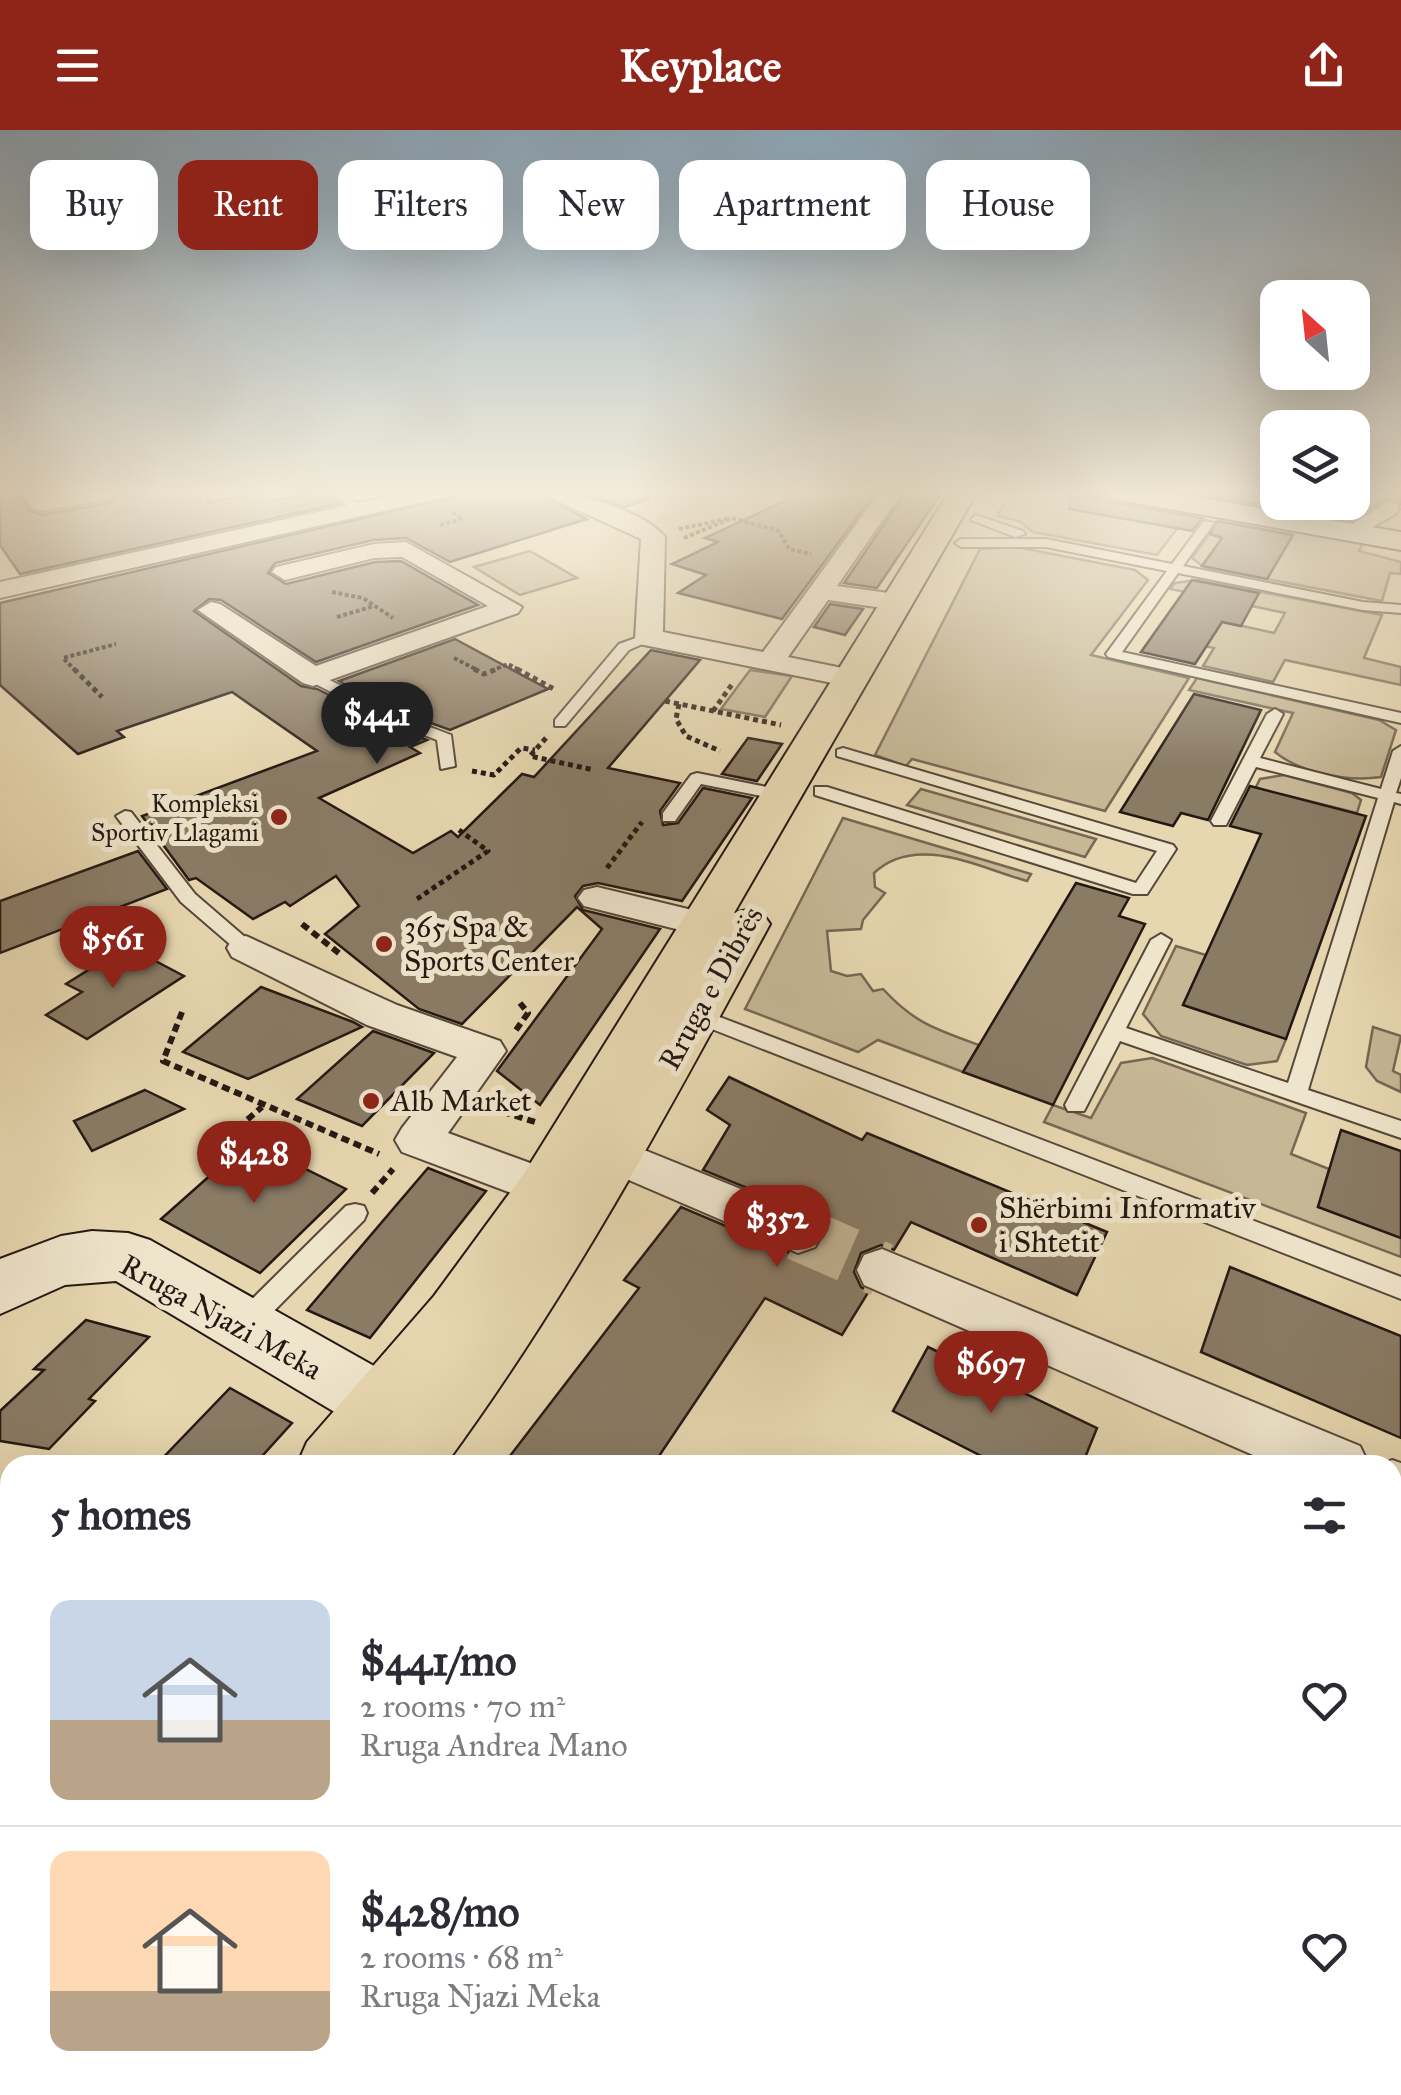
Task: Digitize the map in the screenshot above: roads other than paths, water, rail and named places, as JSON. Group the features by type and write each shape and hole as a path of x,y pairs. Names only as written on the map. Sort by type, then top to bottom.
{"main road":[{"name":"Rruga e Dibrës","path":"411,1455 503,1334 617,1156 696,1014 802,793 852,678 896,602 911,584"},
{"name":"Rruga e Dibrës","path":"340,1455 457,1315 546,1188 704,924 802,793 843,752 933,584"}],"street":[{"path":"0,590 28,584"},
{"path":"242,602 211,610 314,677 509,607 468,584"},
{"path":"653,584 650,638 756,667 852,678"},
{"path":"756,667 825,584"},
{"path":"820,590 896,602"},
{"name":"Rruga e Dibrës","path":"600,886 704,924"},
{"path":"246,948 382,1015 485,1051 408,1151 546,1188"},
{"path":"617,1156 798,1232"},
{"name":"Rruga Njazi Meka","path":"0,1288 60,1259 95,1253 128,1258 382,1405"},
{"path":"882,1270 1317,1455"}],"lane":[{"path":"1164,584 1114,654 1401,718"},
{"path":"1250,584 1363,606 1401,609"},
{"path":"560,722 624,647 650,638"},
{"path":"314,677 388,716 445,738 446,766"},
{"path":"1220,821 1276,714"},
{"path":"669,817 697,778 802,793 1140,890 1167,849 843,752"},
{"path":"1296,1094 1394,797 1401,752"},
{"path":"1251,761 1394,797"},
{"path":"125,816 188,898 246,948"},
{"path":"1076,1105 1161,940"},
{"path":"696,1014 1401,1288"},
{"path":"1114,1031 1401,1130"},
{"path":"243,1326 355,1213"}],"tunnel":[{"path":"798,1233 882,1270"}],"place":[{"name":"Kompleksi Sportiv Llagami","path":"279,817"},
{"name":"365 Spa & Sports Center","path":"384,944"},
{"name":"Alb Market","path":"371,1101"},
{"name":"Shërbimi Informativ i Shtetit","path":"979,1225"}]}
